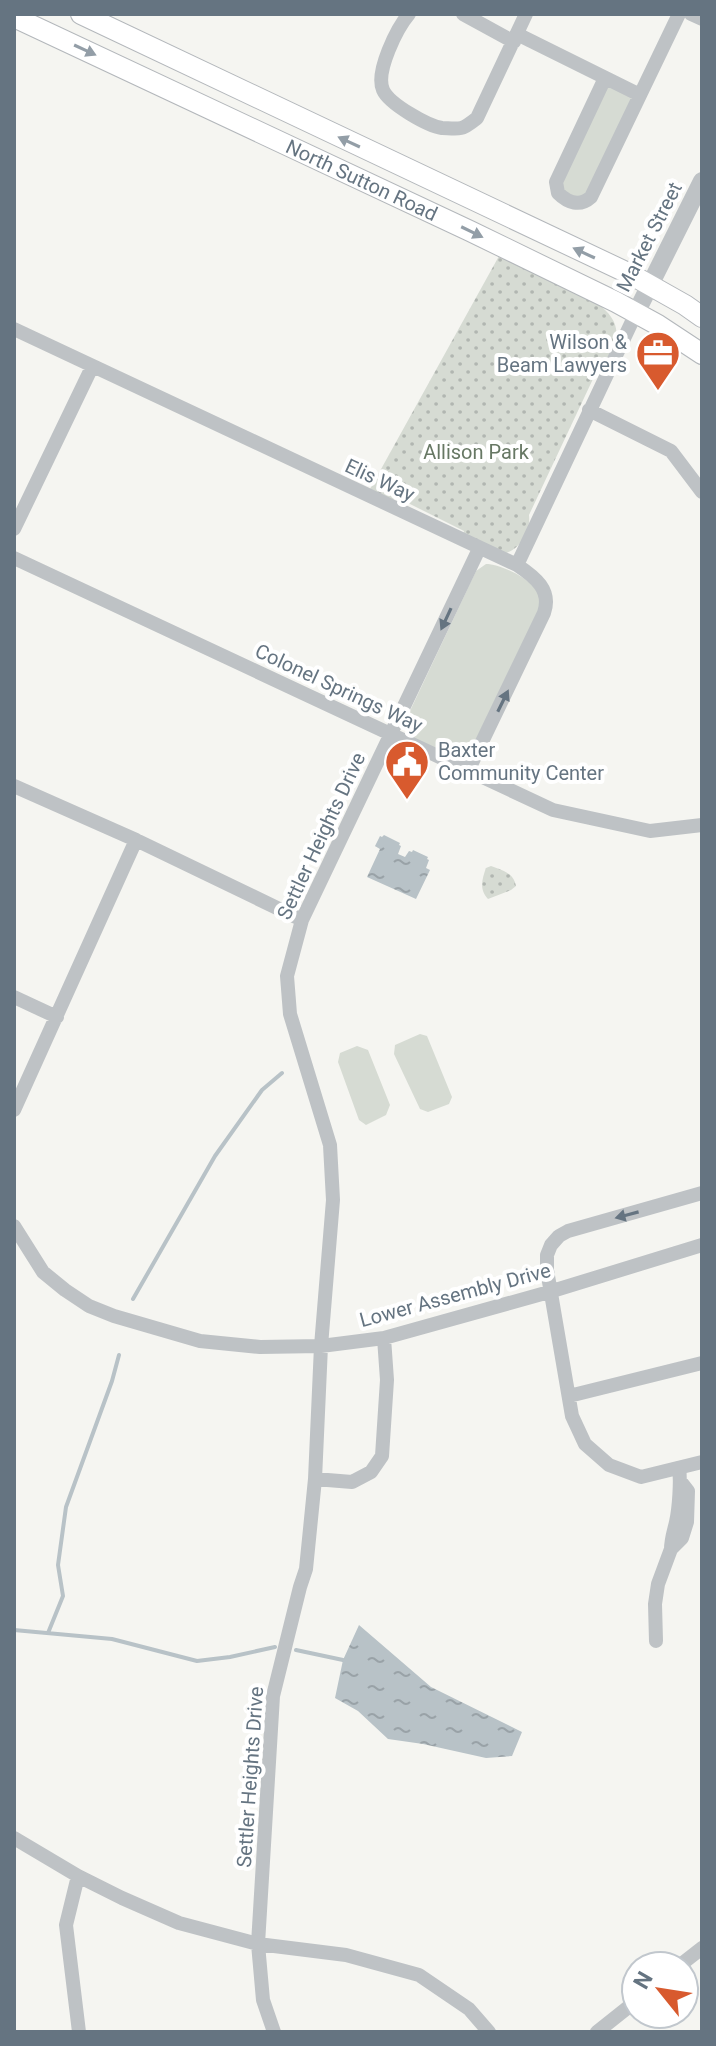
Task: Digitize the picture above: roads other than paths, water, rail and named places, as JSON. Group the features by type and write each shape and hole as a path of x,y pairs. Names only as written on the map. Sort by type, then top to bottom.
{"main road":[{"name":"North Sutton Road","path":"81,14 650,284 702,317"},
{"name":"North Sutton Road","path":"14,17 470,231 636,313 702,354"}],"street":[{"path":"409,14 388,52 382,79 384,91 392,101 439,128 463,128 477,118 526,14"},
{"path":"463,14 640,95"},
{"path":"605,78 556,182 558,193 573,203 582,203 591,197 679,14"},
{"path":"691,14 702,19"},
{"name":"Market Street","path":"636,313 702,181"},
{"path":"517,565 636,313"},
{"name":"Elis Way","path":"14,329 517,565 541,584 547,605 468,771"},
{"path":"14,529 92,367"},
{"path":"589,410 671,451 702,492"},
{"name":"Settler Heights Drive","path":"274,2032 263,2000 258,1944 273,1696 306,1569 315,1479 321,1346 333,1200 330,1145 290,1014 287,976 302,920 479,549"},
{"name":"Colonel Springs Way","path":"14,558 553,810 650,831 702,825"},
{"path":"14,786 136,840 302,920"},
{"path":"14,1110 136,840"},
{"path":"14,997 57,1017"},
{"path":"702,1193 568,1231 551,1245 547,1255 549,1292 572,1416 585,1444 609,1465 641,1477 680,1475 702,1462"},
{"name":"Lower Assembly Drive","path":"14,1226 43,1272 89,1306 200,1341 260,1347 321,1346 384,1338 702,1245"},
{"path":"315,1479 352,1482 371,1472 382,1456 387,1380 384,1338"},
{"path":"569,1396 702,1363"},
{"path":"656,1641 658,1584 671,1549 671,1538 682,1520 678,1492 680,1475"},
{"path":"14,1838 78,1876 179,1923 258,1944 346,1955 419,1975 469,2009 489,2032"},
{"path":"78,1876 66,1925 79,2032"},
{"path":"597,2032 620,2014"}],"water":[{"path":"380,836 400,843 398,854 405,857 413,850 428,857 426,868 430,870 416,899 367,877 380,849 375,846"},
{"path":"359,1625 431,1687 522,1732 512,1756 486,1758 388,1739 358,1711 335,1698 343,1660"}],"waterway":[{"path":"133,1299 215,1156 262,1090 282,1073"},
{"path":"48,1633 63,1596 58,1565 66,1507 119,1355"},
{"path":"14,1630 112,1639 197,1661 275,1647"},
{"path":"296,1650 343,1660"}],"place":[{"name":"Wilson & Beam Lawyers","path":"658,392"},
{"name":"Baxter Community Center","path":"407,801"}],"park label":[{"name":"Allison Park","path":"476,452"}]}
